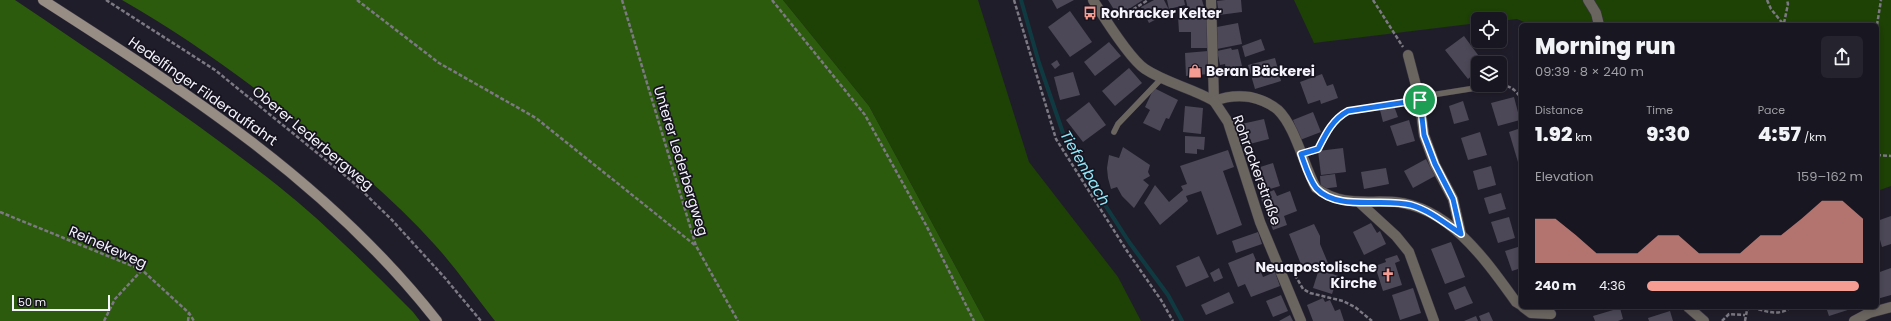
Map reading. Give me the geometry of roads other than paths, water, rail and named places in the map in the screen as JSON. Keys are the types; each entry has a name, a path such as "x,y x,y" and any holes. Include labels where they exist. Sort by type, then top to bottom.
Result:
{"main road":[{"name":"Hedelfinger Filderauffahrt","path":"43,0 179,88 280,162 359,233 420,299 437,321"}],"street":[{"path":"1093,0 1109,24 1143,68 1162,78 1197,91 1214,101"},
{"path":"1211,0 1214,101"},
{"path":"1588,0 1596,13 1598,23"},
{"path":"1408,55 1419,99 1424,135 1435,164 1453,199 1461,234"},
{"path":"1214,101 1228,96 1242,96 1258,99 1278,110 1287,122 1316,188 1338,200 1360,203 1395,202 1410,205 1427,212 1461,234 1491,267 1516,302 1519,304"},
{"name":"Rohrackerstraße","path":"1214,101 1228,122 1260,222 1301,321"},
{"path":"1360,203 1396,236 1409,252 1434,321"},
{"path":"1854,321 1869,313 1891,307"},
{"path":"1527,309 1532,313 1552,314"},
{"path":"1690,309 1704,321"}],"lane":[{"path":"1114,132 1118,124 1162,78"},
{"path":"1419,99 1471,89"}],"waterway":[{"name":"Tiefenbach","path":"1021,0 1039,63 1064,136 1096,191 1129,242 1168,295 1182,321"}],"place":[{"name":"Rohracker Kelter","path":"1090,13"},
{"name":"Beran Bäckerei","path":"1195,71"},
{"name":"Neuapostolische Kirche","path":"1388,275"}]}
